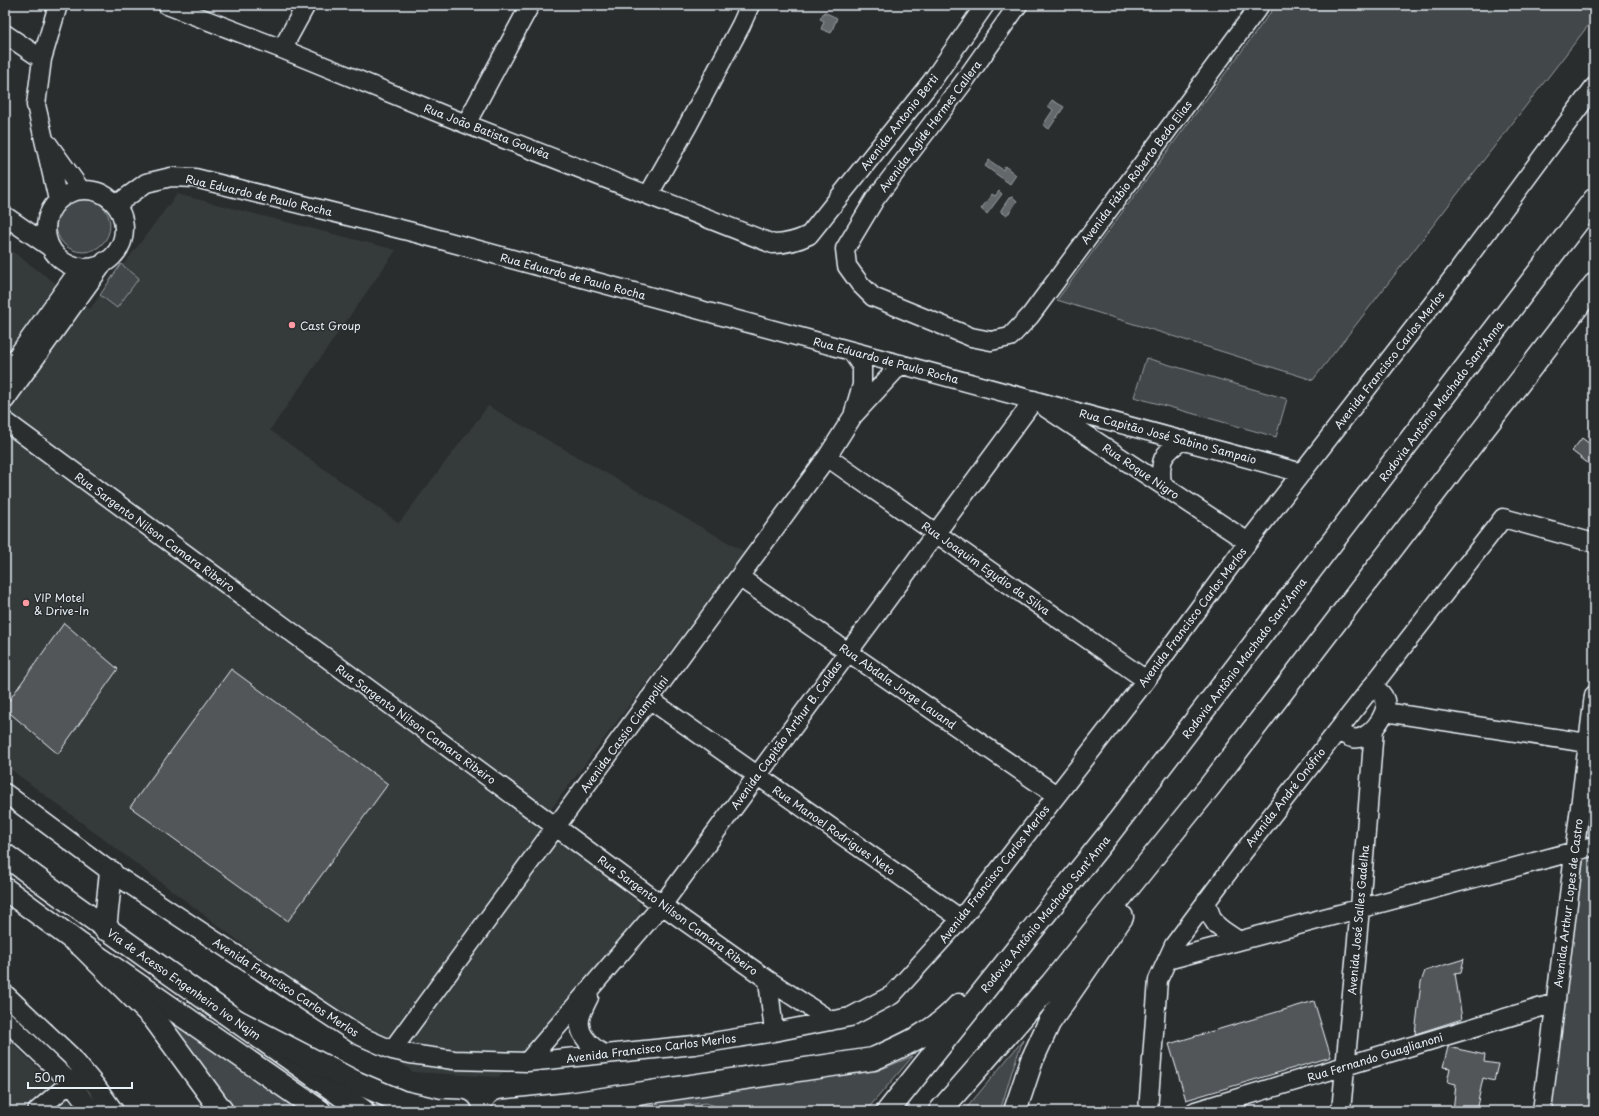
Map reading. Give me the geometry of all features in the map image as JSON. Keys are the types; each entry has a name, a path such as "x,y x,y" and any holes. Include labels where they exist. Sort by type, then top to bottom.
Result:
{"main road":[{"name":"Rodovia Antônio Machado Sant'Anna","path":"888,1111 1108,835 1594,200"},
{"path":"940,1111 1052,983 1210,786 1594,285"},
{"path":"1015,1111 1032,1060 1049,1023 1210,786"},
{"name":"Via de Acesso Engenheiro Ivo Najm","path":"5,855 105,929 239,1022 363,1111"},
{"path":"105,929 112,872"},
{"path":"5,889 82,946 320,1111"},
{"path":"502,1111 570,1104 873,1059 914,1041 950,1015 1051,905"},
{"path":"82,946 154,1018 222,1111"},
{"path":"239,1022 355,1082 396,1099 437,1110 461,1111"}],"street":[{"path":"58,5 42,59 36,105 58,200"},
{"name":"Rua João Batista Gouvêa","path":"167,5 282,49 466,124 649,194 773,244 793,242 809,235"},
{"path":"282,49 306,5"},
{"path":"466,124 530,5"},
{"path":"649,194 742,25 750,5"},
{"name":"Avenida Antonio Berti","path":"809,235 932,81 985,5"},
{"name":"Avenida Agide Hermes Callera","path":"1010,337 991,341 971,337 873,297 860,284 847,266 845,249 875,199 963,83 1018,5"},
{"name":"Avenida Fábio Roberto Bedo Elias","path":"1010,337 1030,316 1260,5"},
{"path":"5,34 42,59"},
{"name":"Avenida Francisco Carlos Merlos","path":"5,793 112,872 358,1035 392,1050 454,1060 527,1062 694,1045 774,1032 850,1017 892,995 961,919 1146,680 1248,542 1456,275 1594,87"},
{"path":"43,137 81,190"},
{"name":"Rua Eduardo de Paulo Rocha","path":"116,205 146,183 171,177 196,178 412,232 1034,400"},
{"path":"5,400 105,262 115,253 121,242 124,229 122,216 116,205 106,196 94,191 81,190 69,193 58,200 50,210 46,223 46,235 50,248"},
{"path":"11,220 46,223"},
{"path":"11,220 50,248 58,258 69,264 81,267 94,266 105,262"},
{"path":"5,373 81,267"},
{"path":"852,352 862,367 862,385 853,416"},
{"path":"853,416 900,364"},
{"name":"Rua Capitão José Sabino Sampaio","path":"1034,400 1302,473"},
{"name":"Rua Roque Nigro","path":"1034,400 1248,542"},
{"name":"Avenida Capitão Arthur B. Caldas","path":"527,1062 594,986 662,904 1034,400"},
{"name":"Avenida Cassio Ciampolini","path":"392,1050 827,457 853,416"},
{"name":"Rua Sargento Nilson Camara Ribeiro","path":"5,421 662,904 768,980 832,1020"},
{"path":"1162,485 1160,473 1162,459 1170,448 1183,440"},
{"name":"Rua Joaquim Egydio da Silva","path":"827,457 1146,680"},
{"name":"Avenida André Onófrio","path":"1148,1111 1158,980 1174,944 1503,518 1594,543"},
{"name":"Rua Abdala Jorge Lauand","path":"739,577 1056,795"},
{"path":"1338,730 1351,738 1370,736 1385,712 1385,700 1380,692 1372,686"},
{"name":"Avenida Arthur Lopes de Castro","path":"1542,1111 1574,851 1591,743 1594,694"},
{"name":"Rua Manoel Rodrigues Neto","path":"649,699 961,919"},
{"path":"1385,712 1591,743"},
{"name":"Avenida José Salles Gadelha","path":"1343,1111 1345,1065 1360,908 1370,736"},
{"path":"1167,960 1594,846"},
{"path":"1206,901 1211,918 1221,929 1238,940"},
{"path":"768,980 774,1032"},
{"path":"594,986 580,1016 580,1025 587,1041 594,1049 604,1054"},
{"path":"5,994 71,1056 77,1077 92,1111"},
{"name":"Rua Fernando Guaglianoni","path":"1195,1111 1555,1003"},
{"path":"5,1020 77,1077 96,1086 114,1111"},
{"path":"37,1111 77,1077"},
{"path":"294,1093 312,1111"}],"shaded area":[{"path":"1276,5 1594,5 1594,18 1313,380 1057,300"},
{"path":"824,12 837,18 831,33 821,29 824,21 820,19"},
{"path":"1052,100 1064,107 1049,129 1043,125 1053,110 1048,106"},
{"path":"989,160 1003,170 1005,166 1016,175 1010,184 985,166"},
{"path":"999,191 1002,194 987,214 981,209 992,194 995,196"},
{"path":"177,194 396,250 270,430 399,523 488,406 745,552 539,825 639,902 640,916 536,1045 498,1077 413,1072 5,765 5,246 90,309"},
{"path":"1013,197 1017,201 1010,212 1006,215 1001,212 1001,210 1009,198"},
{"path":"83,198 93,200 102,206 108,215 110,225 108,235 102,244 93,250 83,252 73,250 64,244 58,235 56,225 58,215 64,206 73,200"},
{"path":"121,264 139,278 117,308 100,295"},
{"path":"1146,358 1287,399 1276,437 1134,397"},
{"path":"1594,781 1594,1111 1550,1111 1551,1103"},
{"path":"134,977 306,1111 234,1111"},
{"path":"5,1036 76,1105 79,1111 5,1111"},
{"path":"1023,1040 1000,1111 964,1111"},
{"path":"913,1056 866,1111 730,1111 706,1103 646,1109 640,1111 580,1111 877,1071"}],"building":[{"path":"1582,438 1594,447 1594,468 1572,451"},
{"path":"64,623 118,669 58,754 5,709 5,706"},
{"path":"231,669 388,784 288,921 130,807"},
{"path":"1464,959 1461,972 1455,973 1462,1019 1415,1034 1421,982 1425,971"},
{"path":"1314,1001 1331,1057 1186,1100 1169,1044"},
{"path":"1448,1047 1485,1055 1484,1062 1498,1064 1494,1081 1483,1078 1476,1111 1453,1111 1456,1084 1447,1082 1450,1068 1443,1067"}],"place":[{"name":"Cast Group","path":"292,325"},
{"name":"VIP Motel & Drive-In","path":"26,603"}]}
